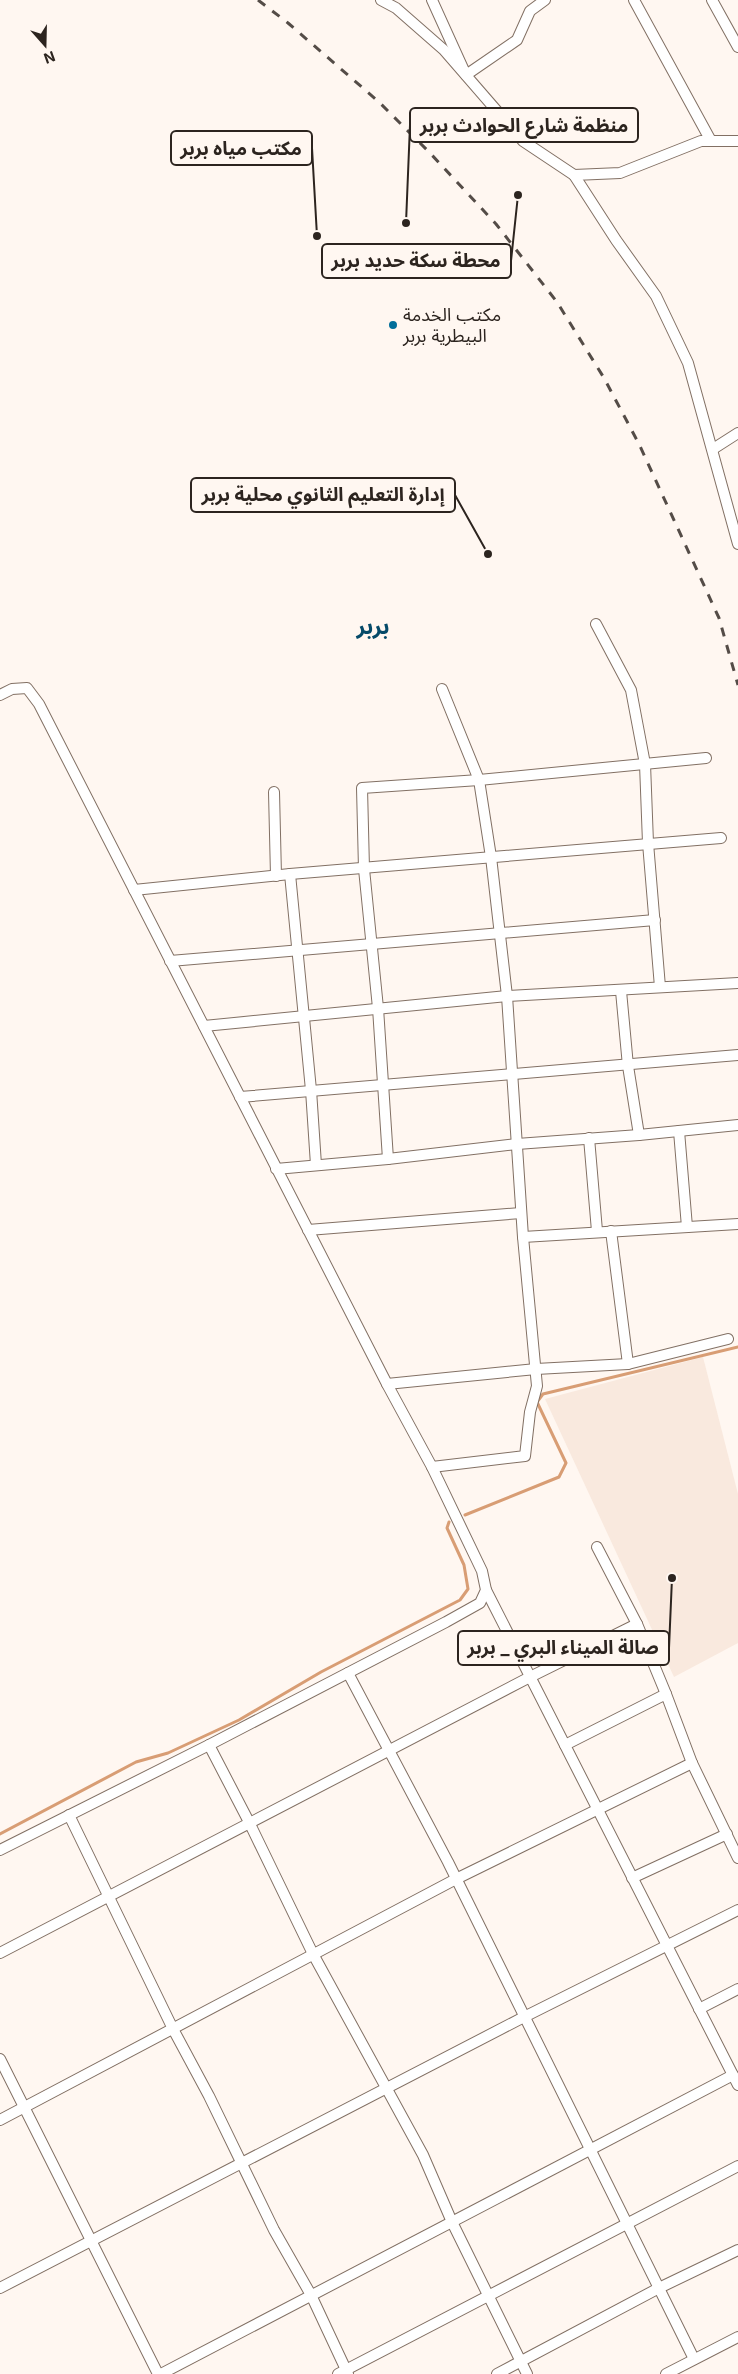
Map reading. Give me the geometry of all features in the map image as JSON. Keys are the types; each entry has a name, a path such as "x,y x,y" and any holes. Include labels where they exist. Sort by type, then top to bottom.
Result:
{"street":[{"path":"381,0 396,8 444,50 524,141 574,175 616,240 656,296 688,363 735,517 738,544"},
{"path":"432,0 466,75"},
{"path":"466,75 517,40 530,11 545,0"},
{"path":"634,0 711,141"},
{"path":"712,0 738,47"},
{"path":"574,175 620,173 700,141 738,141"},
{"path":"713,449 738,433"},
{"path":"596,624 631,690 645,764 648,843 660,987"},
{"path":"0,695 12,689 27,688 39,704 386,1384 432,1466 482,1571 486,1590 738,2085"},
{"path":"432,1466 525,1456 530,1412 537,1386 523,1237 507,996 491,858 479,780 442,689"},
{"path":"388,1159 378,1008 364,869 362,788 479,780 706,758"},
{"path":"274,792 276,876"},
{"path":"134,890 290,874 721,838"},
{"path":"290,874 302,1016 311,1090 316,1165"},
{"path":"170,961 297,952 654,920"},
{"path":"204,1026 507,996 738,983"},
{"path":"621,990 628,1066 639,1135"},
{"path":"240,1097 738,1056"},
{"path":"276,1168 388,1159 517,1144 738,1125"},
{"path":"679,1131 687,1227"},
{"path":"589,1138 597,1231"},
{"path":"308,1230 522,1213"},
{"path":"523,1237 597,1231 738,1224"},
{"path":"611,1231 628,1364"},
{"path":"386,1384 536,1369 628,1364 728,1339"},
{"path":"597,1547 637,1624 692,1763 738,1858"},
{"path":"0,1850 209,1745 480,1603 486,1590"},
{"path":"0,1953 530,1676 637,1624"},
{"path":"348,1673 456,1879 694,2359"},
{"path":"565,1746 666,1694"},
{"path":"209,1745 250,1822 314,1954 423,2155 452,2222 527,2374"},
{"path":"0,2120 456,1879 692,1763"},
{"path":"69,1815 173,2029 209,2096 240,2163 274,2230 311,2295 344,2373 626,2222 738,2166"},
{"path":"632,1878 726,1834"},
{"path":"0,2288 666,1944 738,1910"},
{"path":"699,2009 738,1990"},
{"path":"0,2059 160,2374 733,2075"},
{"path":"497,2374 659,2288 738,2250"},
{"path":"666,2374 738,2337"}],"shaded area":[{"path":"703,1357 738,1494 738,1643 674,1677 545,1399"}],"waterway":[{"path":"465,1515 559,1477 566,1463 537,1402 543,1394 738,1347"},
{"path":"0,1834 136,1762 168,1753 239,1720 321,1672 460,1600 468,1589 464,1565 447,1528 449,1522"}],"railway":[{"path":"258,0 288,23 379,102 430,153 496,224 557,302 604,378 639,444 719,618 738,685"}],"place":[{"name":"محطة سكة حديد بربر","path":"518,195"},
{"name":"منظمة شارع الحوادث بربر","path":"406,223"},
{"name":"مكتب مياه بربر","path":"317,236"},
{"name":"مكتب الخدمة البيطرية بربر","path":"393,325"},
{"name":"إدارة التعليم الثانوي محلية بربر","path":"488,554"},
{"name":"صالة الميناء البري _ بربر","path":"672,1578"}],"district":[{"name":"بربر","path":"373,626"}]}
